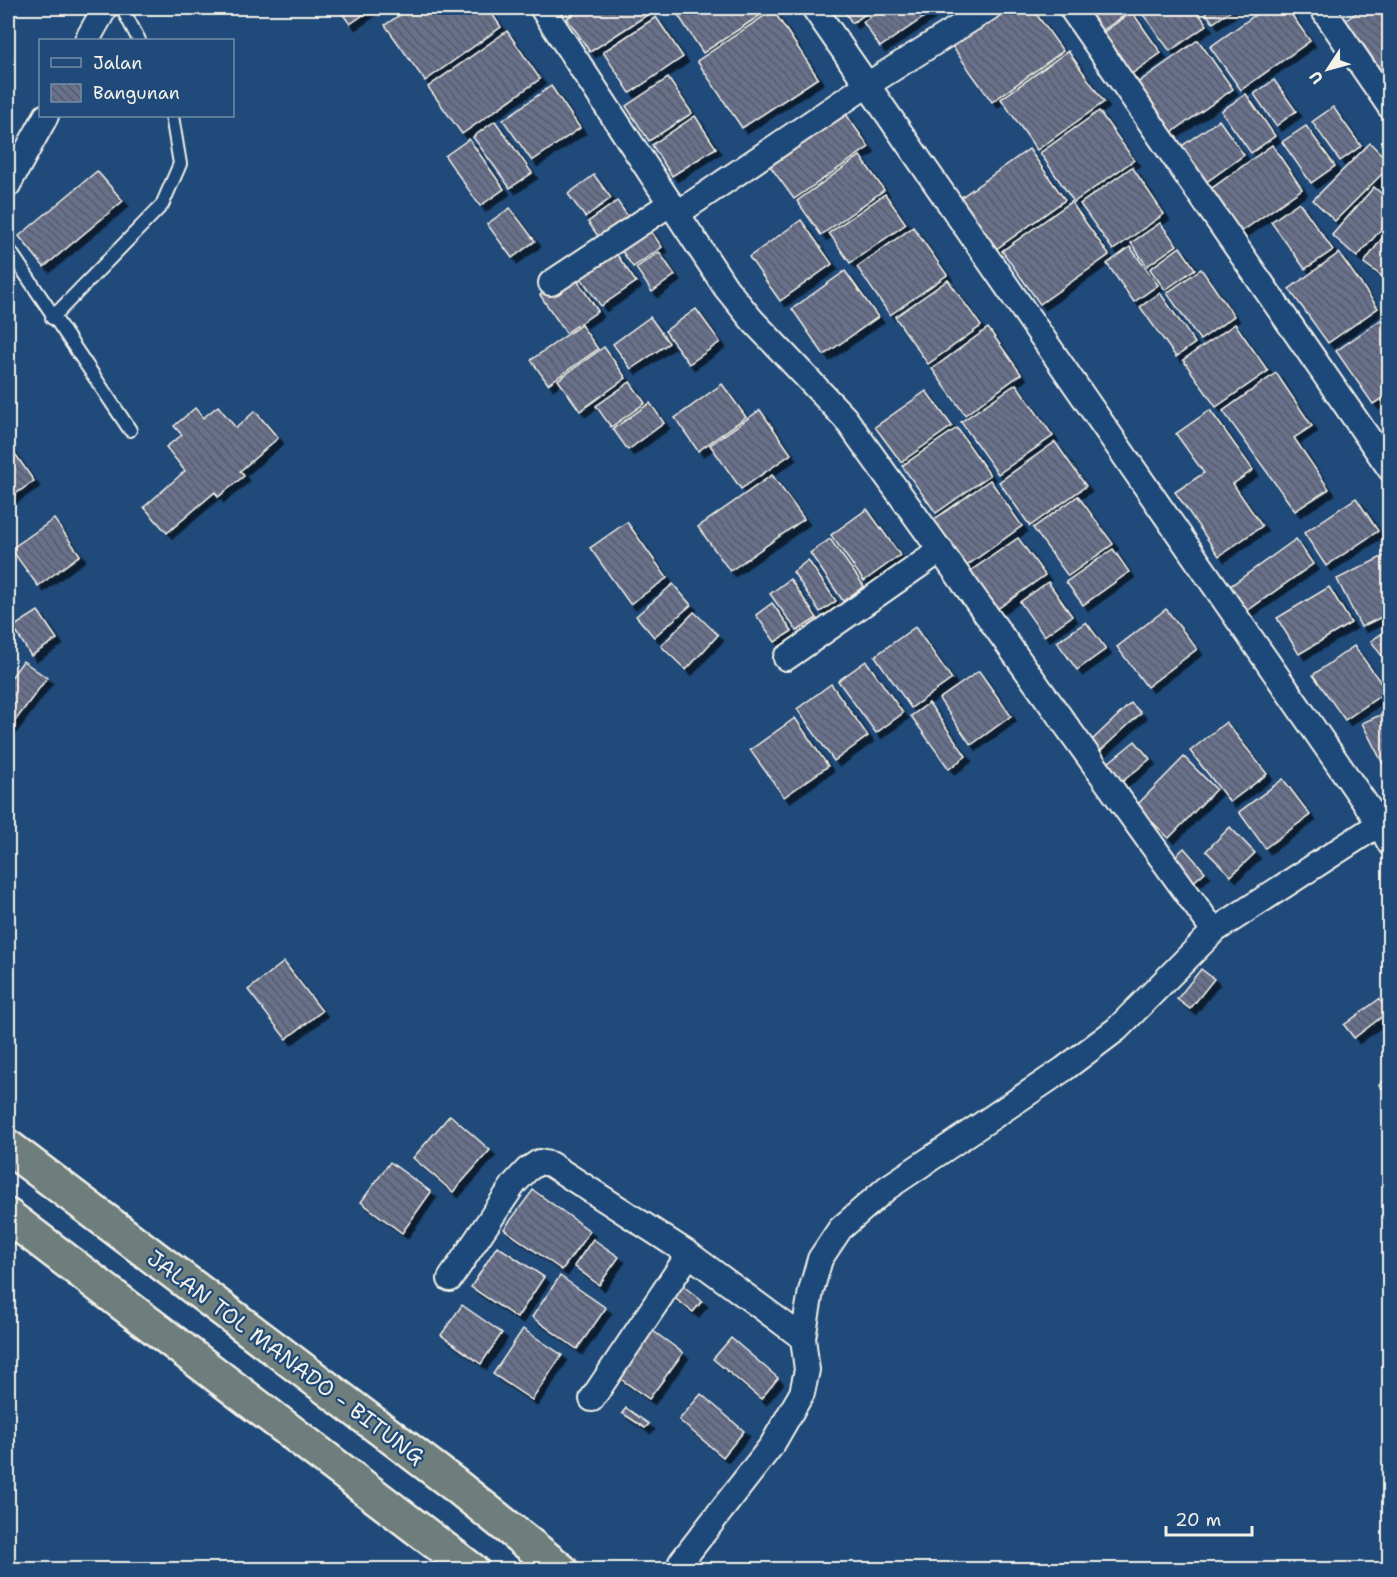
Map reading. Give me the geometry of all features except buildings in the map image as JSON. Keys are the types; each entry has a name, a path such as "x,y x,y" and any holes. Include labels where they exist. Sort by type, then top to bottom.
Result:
{"highway":[{"name":"JALAN TOL MANADO - BITUNG","path":"8,1147 455,1485 561,1569"},
{"path":"8,1216 472,1569"}],"street":[{"path":"88,39 105,8"},
{"path":"542,8 726,288 752,320 845,418 1214,931"},
{"path":"681,1562 772,1445 802,1393 807,1370 803,1338 811,1291 820,1259 840,1229 887,1188 1064,1069 1117,1029 1214,931 1386,828 814,8"},
{"path":"551,283 675,208 989,8"},
{"path":"1071,8 1389,469"},
{"path":"1322,8 1389,107"},
{"path":"8,185 45,117"},
{"path":"786,658 940,550"},
{"path":"450,1279 514,1184 527,1170 539,1162 550,1164 689,1254 803,1338"},
{"path":"592,1399 689,1254"}],"lane":[{"path":"122,8 138,39"},
{"path":"52,318 162,205 180,164 172,117"},
{"path":"8,248 52,318 130,430"}]}
